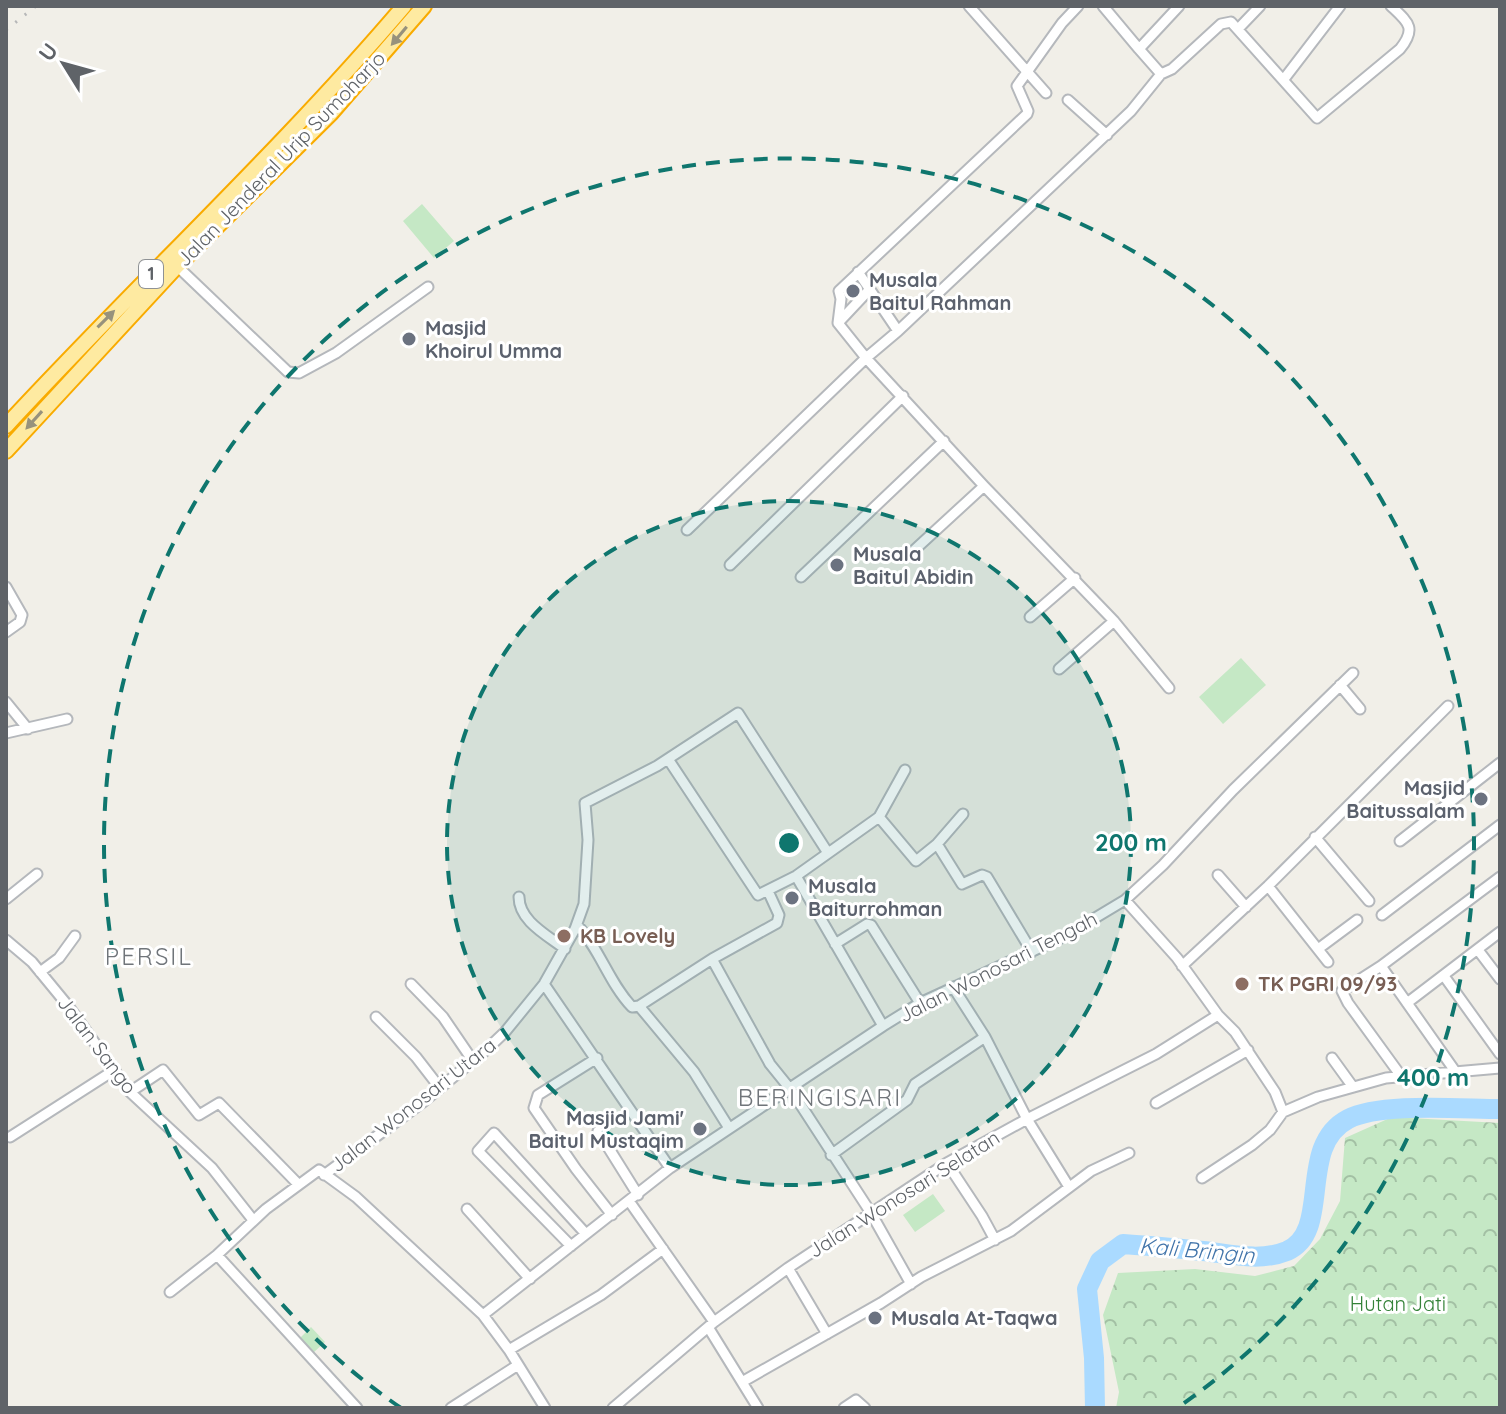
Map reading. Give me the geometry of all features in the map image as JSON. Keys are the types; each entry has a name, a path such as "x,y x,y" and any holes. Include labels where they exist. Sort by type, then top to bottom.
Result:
{"highway":[{"name":"Jalan Jenderal Urip Sumoharjo","path":"6,426 81,344 294,129 404,6"},
{"name":"Jalan Jenderal Urip Sumoharjo","path":"6,451 177,266 331,113 424,6"}],"street":[{"path":"969,6 1046,93"},
{"path":"1078,6 1017,88 1027,114 838,291 841,301 838,323 866,358 984,486 1114,621 1169,688"},
{"path":"1103,6 1161,74"},
{"path":"1139,49 1179,6"},
{"path":"1238,29 1260,6"},
{"path":"1284,79 1340,6"},
{"path":"687,530 866,358 1107,135 1161,74 1172,69 1221,24 1231,22 1317,118 1407,40 1410,33 1408,22 1391,6"},
{"path":"1068,100 1107,135"},
{"path":"177,266 288,372 299,373 336,353 428,287"},
{"path":"858,272 898,331"},
{"path":"838,323 869,290"},
{"path":"730,565 903,396"},
{"path":"801,577 944,441"},
{"path":"910,554 984,486"},
{"path":"1030,617 1075,578"},
{"path":"6,587 22,619 6,632"},
{"path":"1059,669 1114,621"},
{"name":"Jalan Wonosari Tengah","path":"483,1315 670,1168 883,1026 920,1003 1065,936 1125,900 1353,673"},
{"path":"1340,685 1360,709"},
{"path":"6,702 28,729"},
{"path":"1182,966 1268,886 1448,706"},
{"name":"Jalan Wonosari Utara","path":"170,1292 298,1184 344,1163 440,1088 505,1032 544,984 577,925 586,891 588,840 585,803 668,759 734,713 742,717 828,853"},
{"path":"6,733 67,719"},
{"path":"668,759 758,895 796,876 879,817 905,770"},
{"path":"1400,841 1500,763"},
{"path":"879,817 916,861 937,844 963,814"},
{"path":"1382,915 1499,827"},
{"path":"1315,837 1369,901"},
{"path":"937,844 962,884 982,875 987,877 1032,952"},
{"path":"6,899 37,874"},
{"path":"1218,875 1246,907"},
{"path":"796,876 883,1026"},
{"path":"1401,1076 1342,991 1381,966 1500,877"},
{"path":"1268,886 1328,962"},
{"path":"577,925 592,943 629,1005 639,1006 712,959 777,923 779,915 768,891"},
{"path":"519,897 519,906 528,920 565,949"},
{"path":"1125,900 1235,1032 1275,1092 1283,1112"},
{"path":"1318,949 1357,920"},
{"path":"835,944 867,924 871,925 920,1003"},
{"path":"1407,1003 1500,932"},
{"path":"40,972 59,958 75,936"},
{"name":"Jalan Sango","path":"6,940 40,972 69,1007 130,1092 212,1168 253,1220"},
{"path":"1478,950 1500,979"},
{"path":"712,959 770,1064 791,1090 871,1213 911,1284"},
{"path":"1381,966 1455,1071"},
{"path":"1444,976 1500,1054"},
{"path":"411,984 443,1017 473,1061"},
{"path":"544,984 670,1168"},
{"path":"953,987 985,1037 1027,1119 1069,1187"},
{"path":"639,1006 694,1072 729,1128"},
{"name":"Jalan Wonosari Selatan","path":"613,1408 711,1324 788,1268 947,1163 1156,1054 1218,1015"},
{"path":"376,1017 416,1057 440,1088"},
{"path":"831,1155 907,1100 915,1084 985,1037"},
{"path":"1156,1103 1248,1050"},
{"path":"597,1058 538,1095 534,1108 612,1215"},
{"path":"1332,1058 1353,1087"},
{"path":"1202,1178 1252,1145 1270,1130 1283,1112 1318,1097 1401,1076 1500,1068"},
{"path":"130,1092 163,1070 199,1115 219,1103 298,1184"},
{"path":"10,1137 113,1071"},
{"path":"598,1131 663,1249 711,1324 758,1408"},
{"path":"571,1246 478,1151 492,1134 496,1134 586,1234"},
{"path":"742,1382 911,1284 995,1240 1091,1171 1129,1153"},
{"path":"947,1163 995,1240"},
{"path":"322,1172 356,1197 483,1315 545,1408"},
{"path":"467,1209 530,1279"},
{"path":"509,1350 601,1295 663,1249"},
{"path":"217,1255 357,1408"},
{"path":"788,1268 827,1334"},
{"path":"451,1408 518,1365"},
{"path":"844,1408 856,1400 865,1408"}],"green space":[{"path":"422,204 454,241 434,258 403,221"},
{"path":"1241,658 1266,685 1223,724 1199,697"},
{"name":"Hutan Jati","path":"1392,1117 1500,1123 1500,1408 1116,1408 1119,1392 1103,1315 1118,1273 1195,1269 1255,1276 1294,1266 1320,1239 1340,1201 1345,1138"},
{"path":"933,1194 945,1211 915,1232 903,1215"},
{"path":"311,1327 325,1342 313,1353 299,1339"}],"waterway":[{"name":"Kali Bringin","path":"1095,1408 1087,1289 1100,1261 1123,1244 1245,1256 1266,1256 1287,1251 1301,1241 1309,1226 1323,1148 1332,1132 1348,1119 1400,1108 1500,1109"}],"railway":[{"path":"6,30 36,6"}],"place":[{"name":"Musala Baitul Rahman","path":"853,291"},
{"name":"Masjid Khoirul Umma","path":"409,339"},
{"name":"Musala Baitul Abidin","path":"837,565"},
{"name":"Masjid Baitussalam","path":"1481,799"},
{"name":"Musala Baiturrohman","path":"792,898"},
{"name":"KB Lovely","path":"564,936"},
{"name":"TK PGRI 09/93","path":"1242,984"},
{"name":"Masjid Jami' Baitul Mustaqim","path":"700,1129"},
{"name":"Musala At-Taqwa","path":"875,1318"}],"district":[{"name":"PERSIL","path":"149,957"},
{"name":"BERINGISARI","path":"820,1098"}]}
